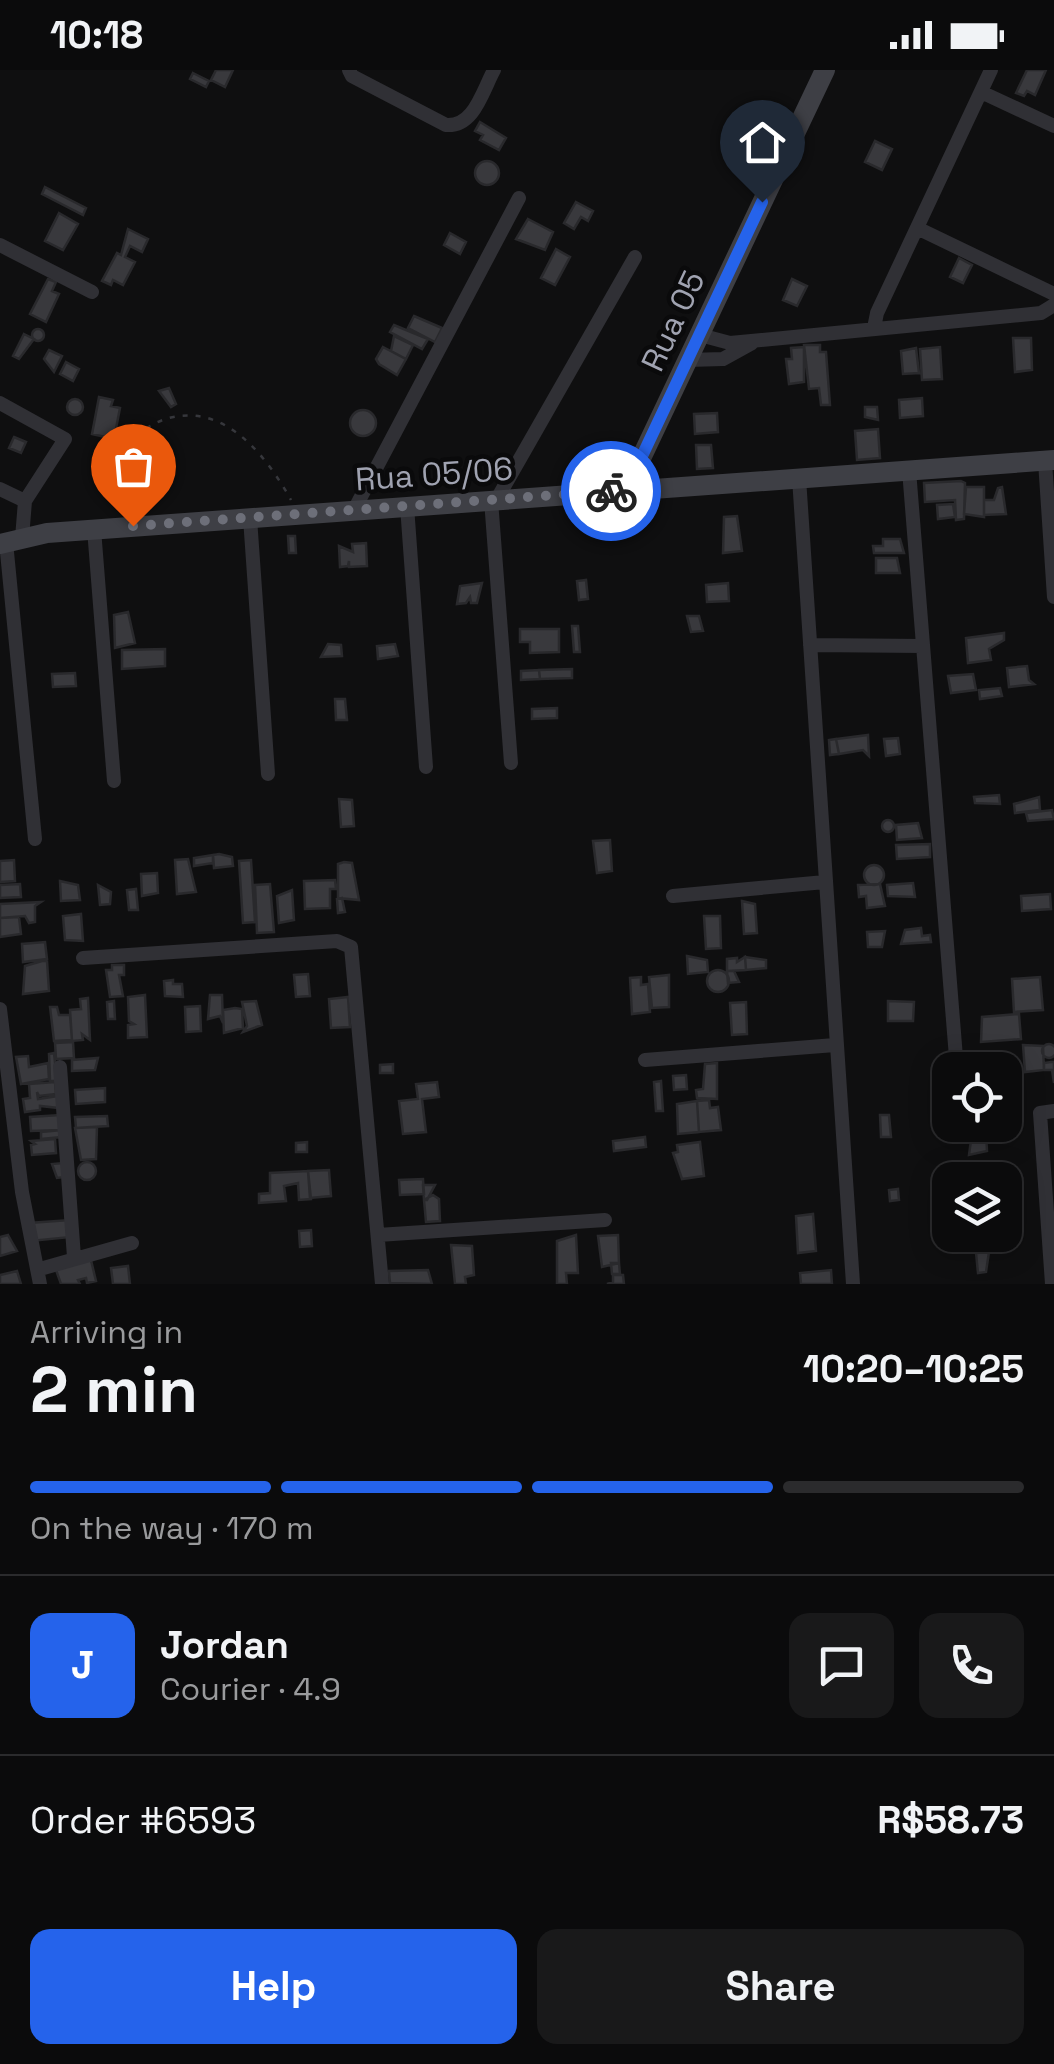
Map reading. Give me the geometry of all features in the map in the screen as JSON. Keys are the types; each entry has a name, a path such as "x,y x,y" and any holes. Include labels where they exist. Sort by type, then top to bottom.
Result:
{"street":[{"path":"349,70 352,76 430,117 458,126 468,120 494,70"},
{"name":"Rua 05","path":"626,490 825,70"},
{"path":"874,328 916,228 991,70"},
{"path":"981,92 1054,126"},
{"path":"354,510 520,198"},
{"path":"916,228 1054,294"},
{"path":"0,245 92,292"},
{"path":"510,763 494,500 635,257"},
{"path":"700,335 730,343 1040,314 1054,305"},
{"path":"688,360 723,360 757,340"},
{"path":"0,403 65,439 24,501 9,541 35,839"},
{"path":"1050,460 1054,597"},
{"name":"Rua 05/06","path":"9,541 94,529 1050,460"},
{"path":"909,470 956,1052"},
{"path":"800,478 852,1284"},
{"path":"0,489 24,501"},
{"path":"407,506 426,767"},
{"path":"250,518 268,774"},
{"path":"94,529 114,781"},
{"path":"810,645 923,646"},
{"path":"674,896 825,882"},
{"path":"82,958 336,941 351,947 382,1284"},
{"path":"0,1009 22,1192 40,1277 74,1257 132,1244"},
{"path":"645,1060 835,1045"},
{"path":"60,1067 74,1257"},
{"path":"1052,1284 1040,1113 1054,1111"},
{"path":"378,1235 605,1220"}],"path":[{"path":"113,449 169,418 216,420 266,456 299,514"}],"building":[{"path":"216,70 233,70 225,87 211,80"},
{"path":"1027,70 1046,70 1035,95 1027,91 1024,96 1016,93"},
{"path":"193,73 209,81 206,87 190,79"},
{"path":"480,122 506,138 499,150 480,140 483,135 475,131"},
{"path":"875,141 892,149 882,170 865,162"},
{"path":"487,161 496,164 496,182 487,185 478,182 475,173 478,164"},
{"path":"45,187 86,208 83,215 42,194"},
{"path":"576,202 593,211 588,221 581,217 574,229 564,223"},
{"path":"59,213 78,224 63,250 45,241"},
{"path":"528,219 553,232 545,250 516,239"},
{"path":"128,229 148,239 142,252 130,246 125,257 135,262 123,285 113,280 111,285 102,281 117,253 121,255"},
{"path":"450,233 466,242 460,254 444,245"},
{"path":"556,249 570,257 555,285 541,278"},
{"path":"959,258 972,265 963,283 950,277"},
{"path":"48,279 56,282 52,291 59,294 46,322 30,314"},
{"path":"792,279 807,286 797,306 783,300"},
{"path":"414,316 442,328 435,342 408,328"},
{"path":"394,325 428,339 422,349 390,332"},
{"path":"33,330 43,330 43,340 33,340"},
{"path":"24,334 34,339 19,359 13,356"},
{"path":"394,336 413,345 406,359 391,351"},
{"path":"1013,338 1031,338 1032,370 1015,372"},
{"path":"804,345 820,345 820,352 826,352 830,405 821,405 819,388 809,389"},
{"path":"383,347 406,359 397,375 376,359"},
{"path":"804,347 804,382 789,384 786,359 792,359 791,348"},
{"path":"940,347 942,379 922,380 920,349"},
{"path":"916,348 919,373 903,374 901,351"},
{"path":"49,350 62,356 54,372 44,359"},
{"path":"66,362 79,369 73,381 60,374"},
{"path":"169,388 176,404 171,407 159,391"},
{"path":"99,397 113,400 111,406 120,408 114,439 92,434"},
{"path":"922,398 923,416 900,418 899,400"},
{"path":"75,399 83,407 75,415 67,407"},
{"path":"865,407 877,407 878,420 865,417"},
{"path":"363,410 372,414 376,423 372,432 363,436 354,432 350,423 354,414"},
{"path":"717,413 718,432 695,434 694,414"},
{"path":"878,429 880,458 857,460 855,431"},
{"path":"14,437 26,442 21,453 9,448"},
{"path":"696,445 711,445 713,468 697,469"},
{"path":"924,483 965,483 964,519 956,520 955,500 925,502"},
{"path":"966,487 984,487 984,517 964,514"},
{"path":"1002,487 1006,514 984,515 984,500 994,500"},
{"path":"953,504 955,517 938,519 937,505"},
{"path":"737,516 742,551 723,553 724,517"},
{"path":"288,536 295,536 296,553 289,553"},
{"path":"883,539 900,539 904,553 874,553 873,546 883,546"},
{"path":"366,543 367,566 349,567 349,561 348,566 340,567 339,546 353,552 352,544"},
{"path":"876,558 897,558 900,573 876,573"},
{"path":"586,580 588,599 579,600 577,581"},
{"path":"482,583 477,603 471,603 470,597 466,603 457,604 460,586"},
{"path":"728,583 729,601 707,602 706,585"},
{"path":"128,612 135,643 115,648 114,615"},
{"path":"687,616 699,616 703,631 691,632"},
{"path":"572,626 578,626 580,652 574,652"},
{"path":"520,629 559,629 559,652 530,653 530,642 520,642"},
{"path":"1004,633 1004,640 989,649 991,660 968,663 966,638"},
{"path":"328,644 341,645 342,656 321,657"},
{"path":"395,644 398,656 378,659 377,646"},
{"path":"165,649 165,666 122,669 122,650"},
{"path":"1027,666 1029,680 1034,684 1009,687 1007,668"},
{"path":"572,669 572,678 540,679 539,670"},
{"path":"539,670 540,679 521,680 521,671"},
{"path":"75,673 76,686 53,687 52,674"},
{"path":"973,674 976,690 951,693 948,676"},
{"path":"1000,688 1002,696 980,699 979,690"},
{"path":"335,699 345,699 347,720 336,720"},
{"path":"557,708 557,718 532,719 532,709"},
{"path":"868,735 869,756 863,750 839,754 836,739"},
{"path":"898,738 900,754 886,756 884,739"},
{"path":"836,739 839,754 830,755 829,740"},
{"path":"999,795 1000,804 975,803 974,797"},
{"path":"1039,797 1040,810 1015,813 1014,804"},
{"path":"339,799 352,800 354,826 341,827"},
{"path":"1052,810 1054,819 1028,821 1026,813"},
{"path":"888,820 894,826 888,832 882,826"},
{"path":"918,823 922,838 897,840 896,825"},
{"path":"610,840 612,871 597,873 593,841"},
{"path":"930,844 930,857 897,859 896,845"},
{"path":"213,855 232,857 233,866 214,868"},
{"path":"213,855 213,863 194,866 194,858"},
{"path":"188,859 196,892 177,894 175,860"},
{"path":"14,860 15,881 0,882 0,861"},
{"path":"251,860 255,922 243,923 239,861"},
{"path":"352,863 359,900 338,898 338,864"},
{"path":"874,865 884,875 874,885 864,875"},
{"path":"157,873 158,893 142,896 141,874"},
{"path":"335,880 336,889 330,889 330,908 305,909 304,881"},
{"path":"60,881 78,885 80,900 61,901"},
{"path":"913,883 915,897 888,896 887,885"},
{"path":"20,884 21,897 0,898 0,885"},
{"path":"270,884 274,932 257,933 255,885"},
{"path":"880,884 885,906 867,908 866,896 859,897 858,885"},
{"path":"98,885 111,892 110,904 100,905"},
{"path":"136,889 138,910 129,910 127,890"},
{"path":"292,890 294,920 279,923 277,896"},
{"path":"1050,894 1051,909 1022,911 1021,896"},
{"path":"342,898 345,912 338,913 337,899"},
{"path":"742,901 755,904 757,933 744,934"},
{"path":"41,902 35,906 35,922 29,923 25,916 0,918 0,904"},
{"path":"81,914 83,941 65,940 63,916"},
{"path":"704,916 720,916 721,948 706,949"},
{"path":"19,917 21,934 0,937 0,918"},
{"path":"921,928 922,936 930,935 931,942 901,944 905,930"},
{"path":"885,931 882,947 868,947 867,932"},
{"path":"45,942 47,959 23,962 22,944"},
{"path":"687,956 707,960 708,972 688,974"},
{"path":"745,957 766,960 766,968 746,970"},
{"path":"745,957 746,970 727,971 727,959 737,958 737,962"},
{"path":"47,961 49,991 23,994 25,966"},
{"path":"112,965 124,965 124,975 119,975 123,996 110,997 106,970 112,970"},
{"path":"718,970 726,973 726,989 718,992 710,989 707,981 710,973"},
{"path":"727,971 734,971 739,982 728,983"},
{"path":"308,974 310,996 296,997 294,975"},
{"path":"669,975 669,1007 652,1008 649,977"},
{"path":"641,977 641,985 648,984 650,1012 632,1014 630,978"},
{"path":"1040,977 1043,1010 1014,1012 1012,979"},
{"path":"173,980 173,984 182,984 183,997 165,996 164,981"},
{"path":"145,995 147,1037 128,1038 128,1025 134,1024 129,1021 128,997"},
{"path":"210,995 222,995 223,1023 220,1016 208,1019"},
{"path":"348,997 350,1027 331,1028 329,999"},
{"path":"88,998 90,1040 82,1034 83,1040 72,1041 70,1010 81,1009 80,999"},
{"path":"114,1001 115,1019 108,1019 107,1002"},
{"path":"256,1001 262,1025 243,1032 247,1026 242,1002"},
{"path":"888,1001 914,1002 913,1021 888,1021"},
{"path":"746,1002 747,1034 732,1035 730,1003"},
{"path":"200,1006 201,1031 186,1032 185,1007"},
{"path":"50,1007 57,1007 59,1015 70,1015 72,1040 54,1041"},
{"path":"242,1009 243,1028 224,1033 223,1010"},
{"path":"1019,1014 1021,1039 981,1042 982,1017"},
{"path":"73,1042 74,1058 56,1059 55,1043"},
{"path":"1023,1045 1043,1046 1044,1070 1025,1072"},
{"path":"1044,1046 1054,1046 1054,1056 1044,1056"},
{"path":"54,1053 57,1081 50,1081 49,1054"},
{"path":"28,1056 29,1067 48,1063 49,1079 21,1084 16,1057"},
{"path":"98,1058 95,1070 72,1071 72,1060"},
{"path":"1054,1062 1054,1083 1052,1070 1044,1070 1044,1063"},
{"path":"717,1063 717,1099 697,1098 696,1090 703,1089 705,1064"},
{"path":"393,1064 393,1073 380,1073 380,1065"},
{"path":"686,1075 687,1089 674,1090 673,1076"},
{"path":"661,1081 663,1111 656,1111 654,1082"},
{"path":"55,1082 56,1094 39,1096 37,1092 38,1099 58,1096 59,1108 40,1106 40,1110 25,1112 23,1099 30,1098 29,1084"},
{"path":"437,1082 439,1097 422,1099 426,1132 403,1134 399,1101 418,1099 416,1084"},
{"path":"105,1088 105,1102 76,1104 75,1090"},
{"path":"709,1100 710,1108 718,1107 721,1130 699,1132 697,1101"},
{"path":"697,1101 699,1132 678,1134 677,1104"},
{"path":"60,1115 61,1130 31,1131 30,1117"},
{"path":"880,1115 889,1115 891,1137 881,1137"},
{"path":"107,1116 108,1126 76,1128 75,1117"},
{"path":"97,1127 96,1159 81,1160 75,1128"},
{"path":"62,1130 62,1137 41,1139 41,1132"},
{"path":"645,1137 646,1147 614,1151 613,1141"},
{"path":"55,1139 56,1153 32,1155 31,1145 35,1144 31,1141"},
{"path":"307,1142 307,1152 296,1152 296,1143"},
{"path":"700,1142 704,1176 682,1179 673,1153 678,1152 677,1145"},
{"path":"971,1142 987,1142 987,1151 969,1155"},
{"path":"87,1162 96,1171 87,1180 78,1171"},
{"path":"63,1163 65,1177 57,1178 52,1164"},
{"path":"329,1170 331,1196 310,1198 308,1171"},
{"path":"308,1171 311,1199 299,1200 298,1183 284,1186 286,1201 259,1203 259,1194 270,1193 270,1173"},
{"path":"423,1179 424,1194 400,1195 399,1180"},
{"path":"423,1185 435,1185 427,1200 424,1200"},
{"path":"898,1189 899,1200 890,1201 889,1190"},
{"path":"433,1195 439,1199 440,1221 426,1222 424,1200"},
{"path":"813,1214 816,1251 798,1253 796,1216"},
{"path":"70,1220 71,1237 31,1241 29,1223"},
{"path":"311,1230 312,1246 300,1247 299,1231"},
{"path":"8,1235 17,1251 0,1256 0,1237"},
{"path":"576,1235 578,1273 566,1273 567,1284 557,1284 557,1241"},
{"path":"618,1235 619,1263 602,1267 598,1236"},
{"path":"451,1245 472,1246 474,1275 465,1277 466,1284 455,1284"},
{"path":"989,1252 986,1272 978,1273 976,1253"},
{"path":"90,1256 96,1281 87,1283 86,1278 78,1280 80,1284 61,1284 56,1270"},
{"path":"611,1263 619,1263 620,1274 612,1274"},
{"path":"128,1266 130,1284 113,1284 111,1268"},
{"path":"428,1270 432,1284 390,1283 389,1271"},
{"path":"831,1270 832,1284 801,1284 800,1273"},
{"path":"17,1271 21,1284 0,1284 0,1275"},
{"path":"613,1275 623,1275 624,1284 607,1284 613,1282"}],"way so far":[{"path":"133,526 611,491"}],"route":[{"path":"611,491 626,490 762,202"}]}
